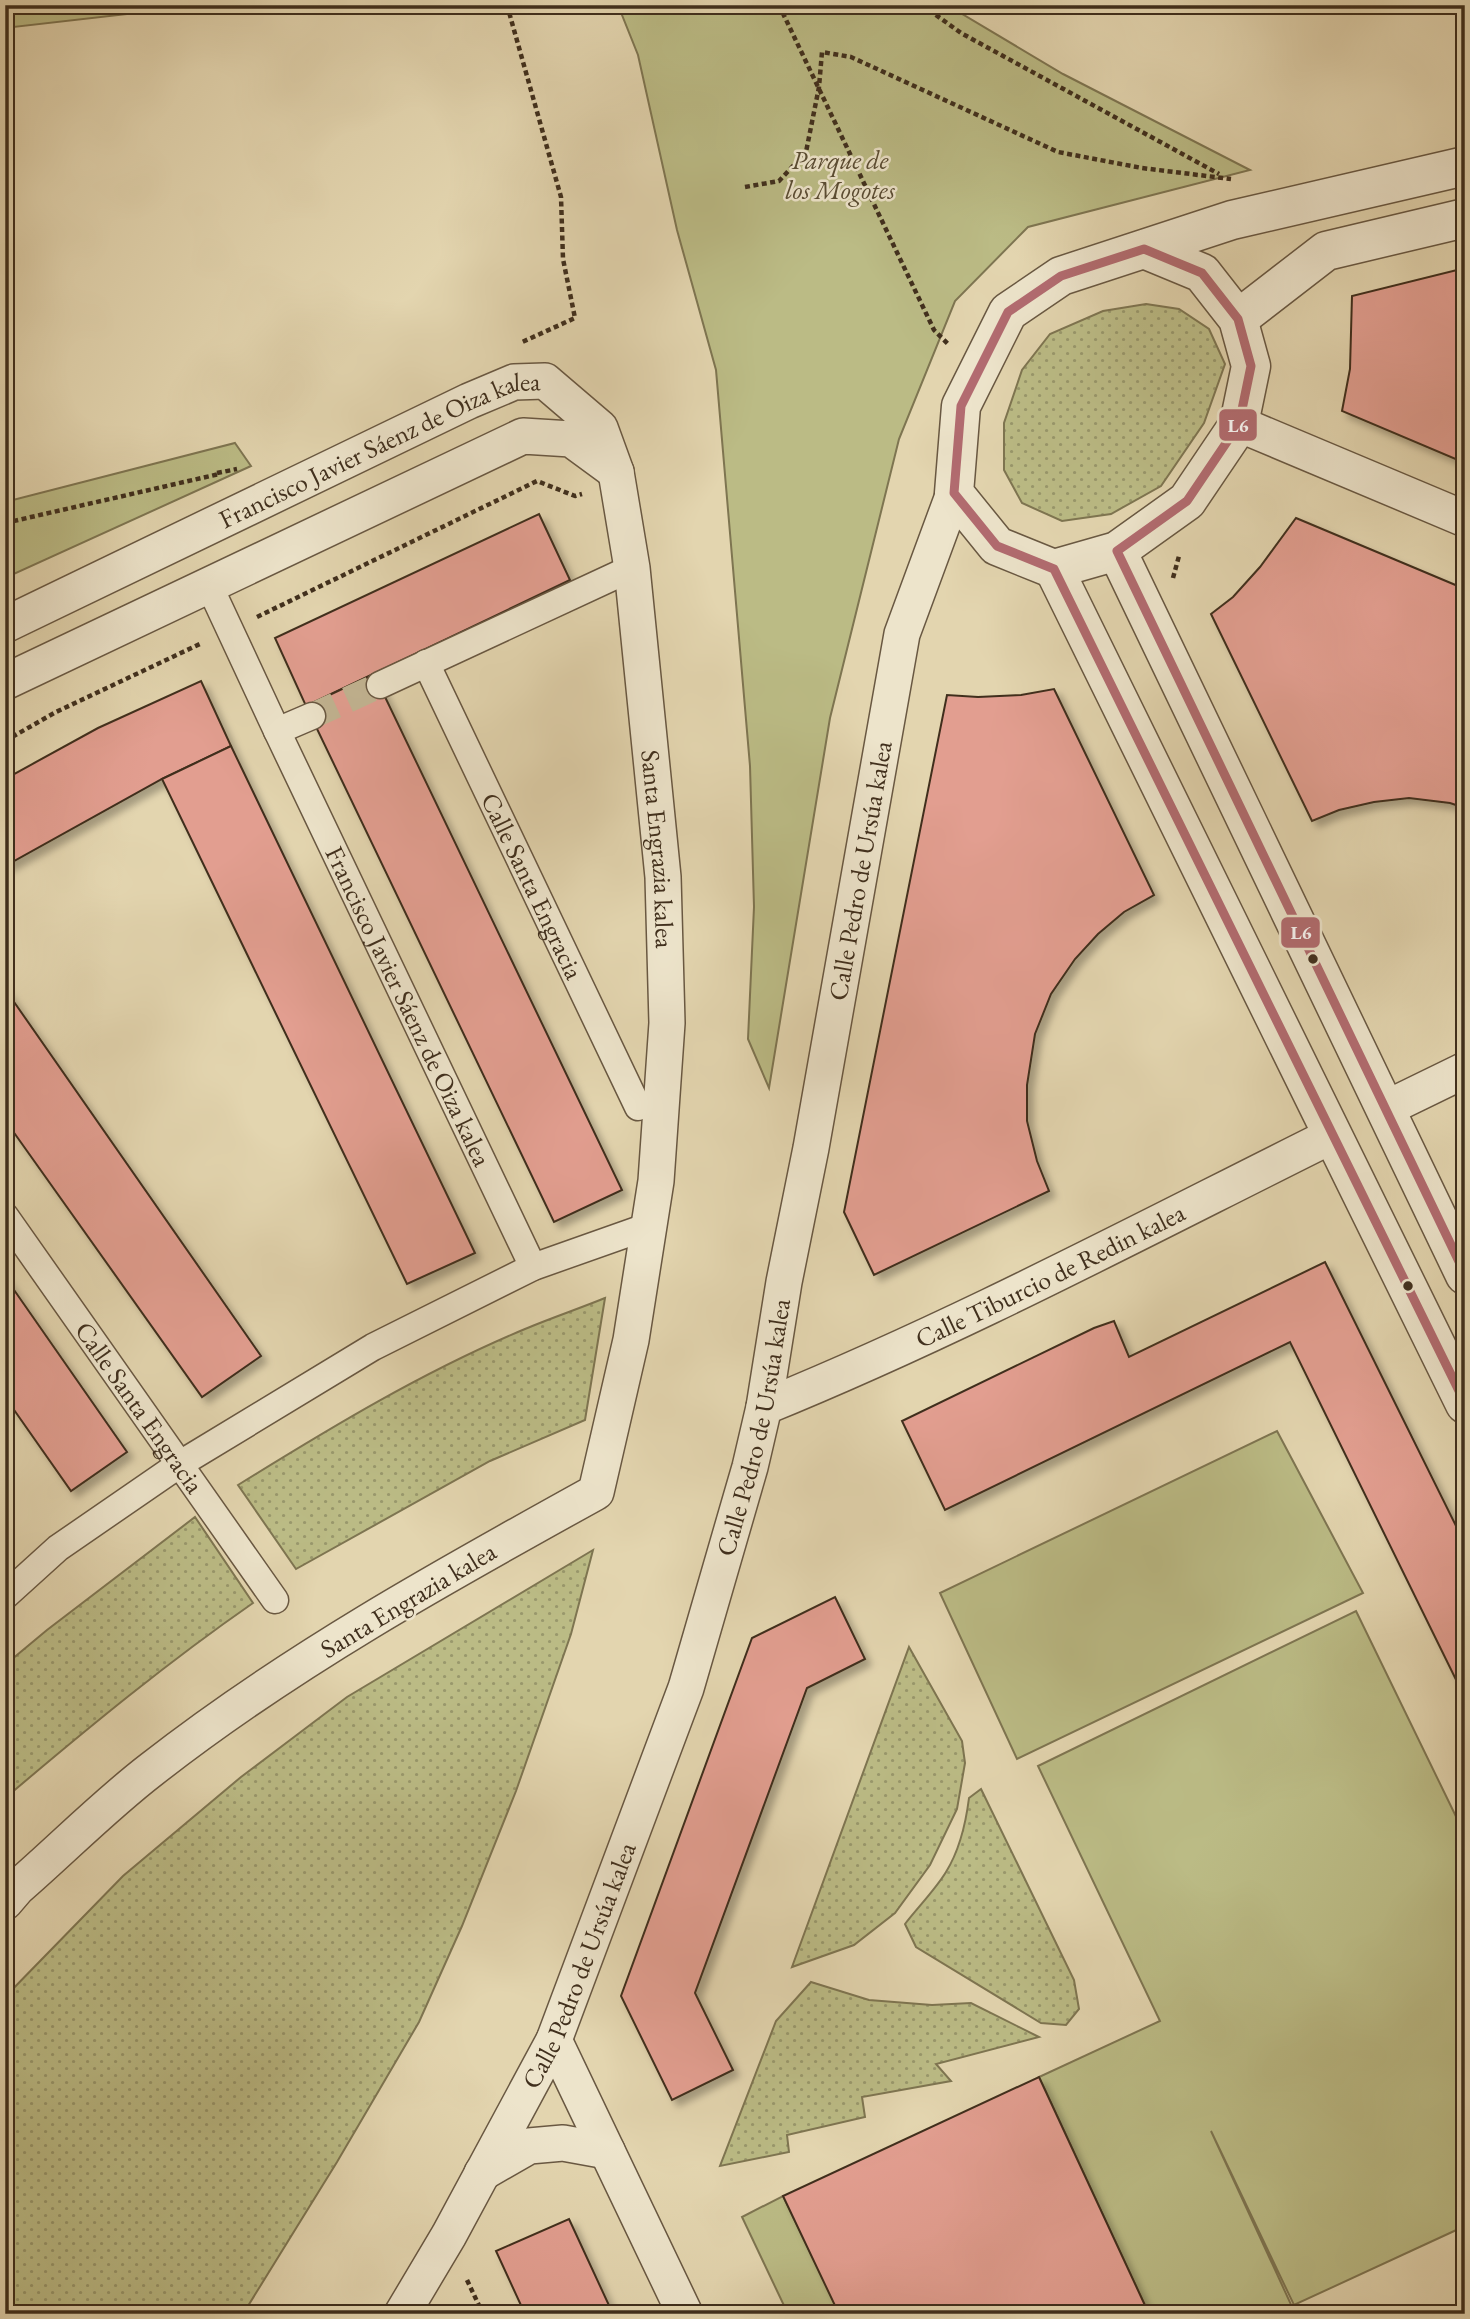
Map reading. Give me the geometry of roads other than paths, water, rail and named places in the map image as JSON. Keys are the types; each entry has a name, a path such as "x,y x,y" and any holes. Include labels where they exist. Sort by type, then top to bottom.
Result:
{"street":[{"path":"1144,249 1202,272 1238,319 1251,366 1239,424 1187,501 1117,551 1054,569 998,546 954,493 961,406 1008,312 1061,276 1232,220 1465,166"},
{"path":"1238,319 1326,251 1465,218"},
{"name":"Francisco Javier Sáenz de Oiza kalea","path":"5,625 469,401 514,382 545,381 600,428 617,477"},
{"path":"1239,424 1465,519"},
{"name":"Francisco Javier Sáenz de Oiza kalea","path":"5,682 523,436 571,439 617,477"},
{"name":"Santa Engrazia kalea","path":"9,1889 151,1769 276,1679 440,1578 596,1492 631,1340 656,1181 667,1023 663,877 632,568 617,477"},
{"name":"Calle Pedro de Ursúa kalea","path":"402,2314 554,2040 686,1688 750,1467 764,1407 784,1282 811,1148 902,634 954,493"},
{"path":"1117,551 1465,1275"},
{"path":"380,685 632,568"},
{"path":"1054,569 1465,1404"},
{"name":"Francisco Javier Sáenz de Oiza kalea","path":"209,585 276,732 533,1268"},
{"name":"Calle Santa Engracia","path":"426,663 638,1107"},
{"path":"276,732 312,716"},
{"path":"1385,1109 1465,1070"},
{"name":"Calle Tiburcio de Redin kalea","path":"764,1407 833,1379 1057,1273 1331,1136"},
{"name":"Calle Santa Engracia","path":"5,1216 275,1600"},
{"path":"5,1596 58,1548 180,1464 373,1347 533,1268 649,1226"},
{"path":"554,2040 685,2314"},
{"path":"482,2174 529,2146 563,2143 607,2151"}],"tunnel":[{"path":"312,716 380,685"}],"park label":[{"name":"Parque de los Mogotes","path":"840,175"}]}
